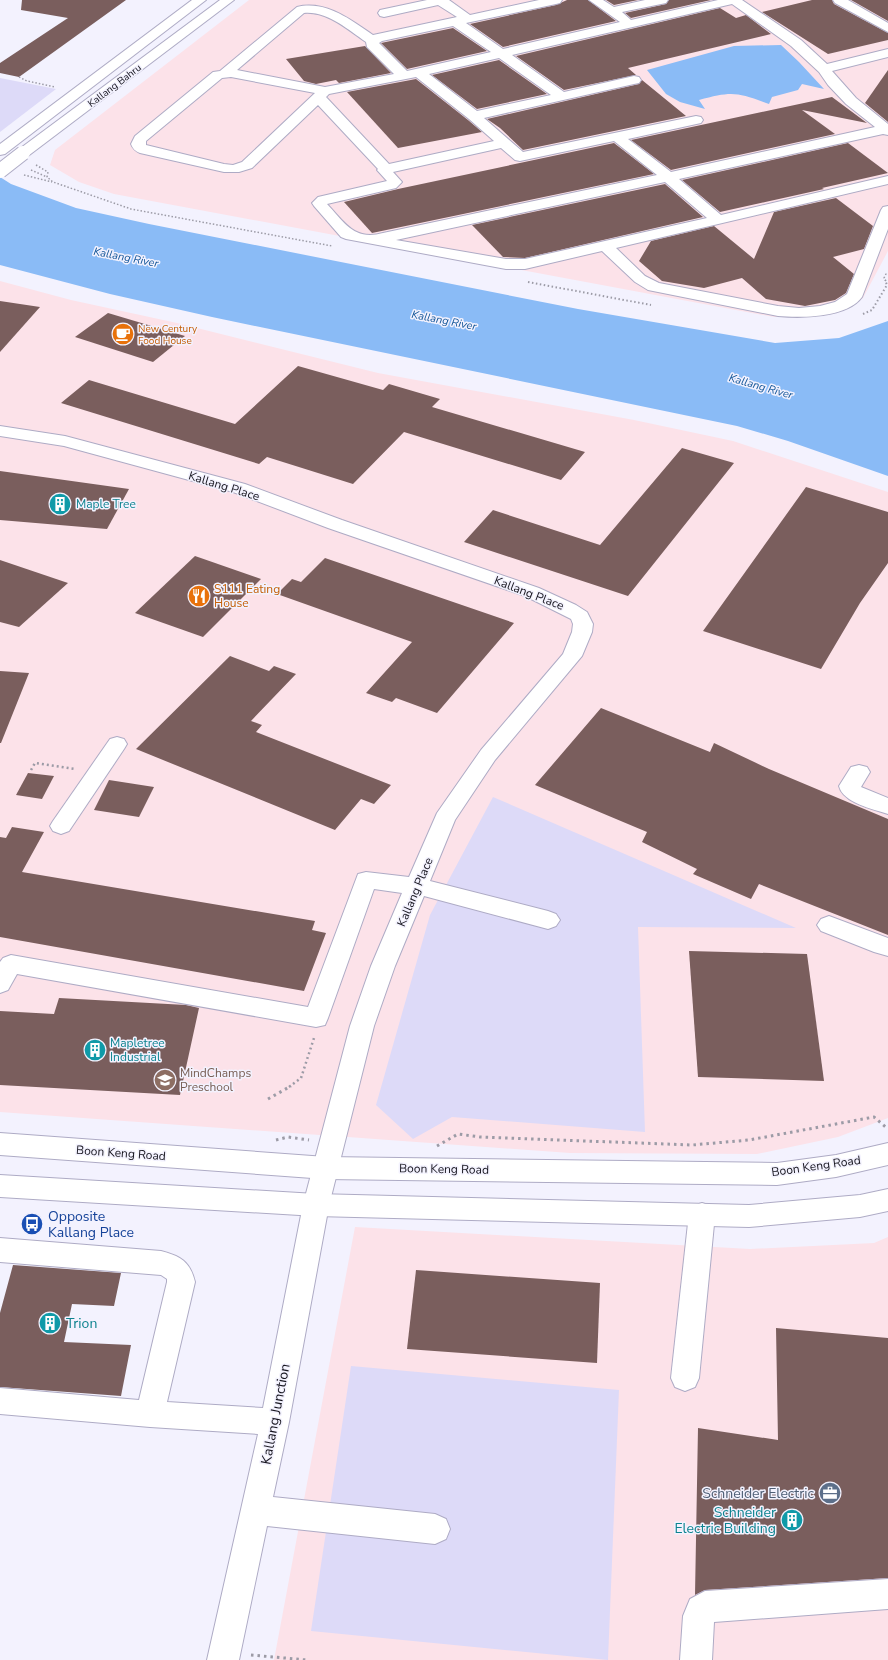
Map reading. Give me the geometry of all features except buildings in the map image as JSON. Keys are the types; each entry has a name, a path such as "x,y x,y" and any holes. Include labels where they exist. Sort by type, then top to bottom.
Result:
{"main road":[{"name":"Kallang Bahru","path":"3,148 200,0"},
{"name":"Kallang Bahru","path":"0,171 228,0"},
{"path":"384,13 439,0 445,3 462,21 500,54 563,97"},
{"path":"373,41 378,38 556,0"},
{"path":"595,0 631,24"},
{"path":"612,11 662,0"},
{"path":"322,94 247,165 241,167 224,168 145,150 140,148 138,144 140,139 218,75 225,73 240,74 322,94 734,0 796,43 824,69 833,82 851,101 887,130"},
{"path":"839,0 888,28"},
{"path":"225,73 301,10 309,8 325,10 373,41 372,44 404,76"},
{"path":"824,69 888,53"},
{"path":"419,73 474,116 522,157 696,120"},
{"path":"474,116 634,80"},
{"path":"322,94 386,169 384,170 395,184 323,200 319,203 346,234 372,241 515,265 605,246 888,180"},
{"path":"372,241 887,130"},
{"path":"617,137 668,177 718,220"},
{"path":"386,169 504,143"},
{"path":"605,246 640,279 654,287 778,311 799,313 821,311 840,305 854,297 888,210"},
{"name":"Kallang Place","path":"0,431 65,441 239,488 335,524 532,592 558,602 580,616 583,624 582,632 572,656 488,755 445,818 383,966 362,1026 326,1168"},
{"path":"62,826 117,744"},
{"path":"859,772 850,786 851,790 888,806"},
{"path":"0,984 11,964 316,1018 366,880 417,886 548,920"},
{"path":"829,925 888,947"},
{"name":"Boon Keng Road","path":"0,1144 326,1168 777,1174 836,1166 888,1154"},
{"name":"Kallang Junction","path":"224,1657 275,1422 316,1205 326,1168"},
{"path":"0,1186 316,1205 749,1216 860,1206 888,1200"},
{"path":"685,1378 702,1214"},
{"path":"0,1250 161,1263 176,1269 180,1274 181,1282 150,1414"},
{"path":"0,1401 150,1414 275,1422"},
{"path":"256,1510 435,1529"},
{"path":"696,1660 699,1616 701,1610 705,1607 888,1594"}],"path":[{"path":"19,77 27,81 59,88"},
{"path":"41,160 36,165 48,172 47,177"},
{"path":"27,168 47,177 53,182"},
{"path":"31,770 35,763 75,768 72,774"},
{"path":"268,1098 290,1088 301,1078 316,1034"},
{"path":"436,1147 458,1134 480,1137 692,1145 749,1140 874,1117 888,1129"},
{"path":"224,1657 307,1660"}],"shaded area":[{"path":"249,0 888,0 888,251 863,298 847,308 826,314 801,317 774,317 114,194 79,182 50,165 55,150"},
{"path":"0,78 56,89 0,132"},
{"path":"0,281 71,300 177,323 378,373 634,420 733,441 888,492 888,1118 838,1137 757,1154 570,1153 0,1112"},
{"path":"493,797 796,928 638,927 645,1132 452,1117 413,1139 376,1105 430,915"},
{"path":"355,1227 750,1249 874,1243 888,1237 888,1660 274,1660"},
{"path":"351,1366 619,1390 608,1660 311,1631"}],"water":[{"path":"781,45 824,89 802,84 798,90 772,97 769,104 741,95 719,95 699,100 705,109 680,102 666,94 647,70 734,46"},
{"name":"Kallang River","path":"0,177 11,184 76,208 149,224 578,309 775,343 839,338 888,321 888,476 788,441 737,426 212,317 110,294 0,265"}],"place":[{"name":"New Century Food House","path":"123,334"},
{"name":"Maple Tree","path":"60,504"},
{"name":"S111 Eating House","path":"199,596"},
{"name":"Mapletree Industrial","path":"95,1050"},
{"name":"MindChamps Preschool","path":"165,1080"},
{"name":"Opposite Kallang Place","path":"32,1224"},
{"name":"Trion","path":"50,1323"},
{"name":"Schneider Electric","path":"830,1493"},
{"name":"Schneider Electric Building","path":"792,1520"}]}
